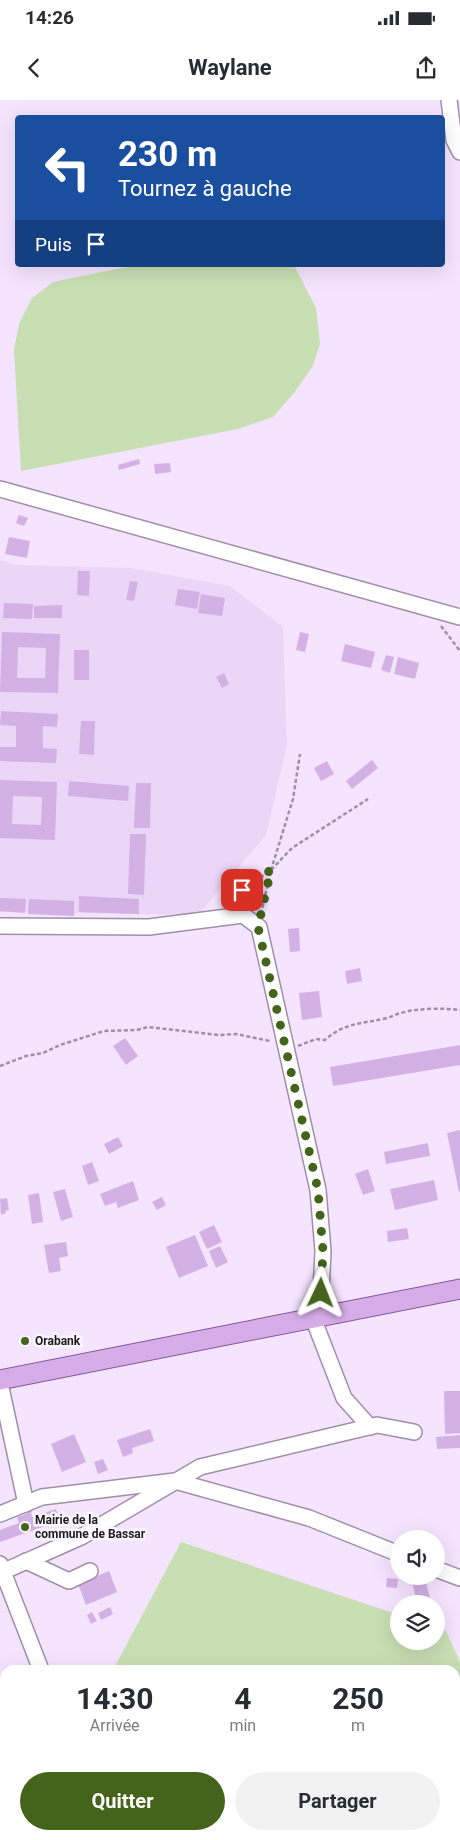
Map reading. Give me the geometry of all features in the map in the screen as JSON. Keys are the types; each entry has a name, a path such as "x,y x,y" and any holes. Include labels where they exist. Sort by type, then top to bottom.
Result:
{"main road":[{"path":"0,1382 460,1290"}],"street":[{"path":"449,100 454,140 460,152"},
{"path":"0,489 460,617"},
{"path":"0,926 149,927 243,915 258,927 318,1190 323,1251 321,1293 313,1318 344,1398 370,1426"},
{"path":"0,1382 26,1504"},
{"path":"39,1665 1,1569 26,1561 81,1537 200,1467 370,1426 377,1425 414,1432"},
{"path":"0,1514 42,1497 175,1482 309,1518 390,1550"},
{"path":"26,1561 69,1581 90,1571"},
{"path":"445,1572 460,1578"}],"path":[{"path":"426,608 460,651"},
{"path":"258,927 271,870 293,799 300,754"},
{"path":"223,904 271,870 292,848 368,800"},
{"path":"0,1066 104,1031 136,1030 148,1027 219,1035 236,1034 298,1046 316,1040 325,1040 334,1032 347,1026 365,1021 384,1019 402,1012 447,1008 460,1010"}],"shaded area":[{"path":"0,560 16,565 132,568 230,586 283,627 287,745 266,835 198,915 0,912"}],"green space":[{"path":"126,267 295,267 316,308 320,344 313,366 294,393 273,417 238,429 21,471 14,350 19,324 32,298 53,282"},
{"path":"181,1542 390,1612 390,1650 445,1650 446,1631 460,1665 116,1665"}],"building":[{"path":"139,459 140,464 119,470 118,465"},
{"path":"170,463 171,472 155,474 154,464"},
{"path":"19,515 28,518 24,526 16,523"},
{"path":"9,537 30,541 27,558 5,554"},
{"path":"78,571 90,571 89,596 77,595"},
{"path":"130,581 138,582 134,601 126,600"},
{"path":"178,589 200,592 197,609 175,605"},
{"path":"201,594 225,598 222,616 198,613"},
{"path":"4,603 33,604 32,619 3,618"},
{"path":"62,605 62,618 34,618 34,606"},
{"path":"2,632 60,634 58,693 0,692","holes":["18,647 46,648 45,678 17,678"]},
{"path":"300,632 309,634 305,652 296,650"},
{"path":"345,644 375,652 371,668 341,661"},
{"path":"74,650 89,650 89,680 74,680"},
{"path":"386,655 394,657 390,673 381,670"},
{"path":"398,657 419,663 415,679 394,674"},
{"path":"224,673 229,684 222,688 216,677"},
{"path":"1,711 58,714 57,727 43,726 43,748 57,749 56,763 0,761 0,747 16,747 16,726 0,725"},
{"path":"81,721 95,721 94,755 79,754"},
{"path":"372,760 378,768 352,789 346,781"},
{"path":"327,761 334,774 321,781 314,768"},
{"path":"0,780 57,782 55,840 0,838","holes":["13,796 42,797 41,825 12,824"]},
{"path":"69,781 129,786 128,801 68,796"},
{"path":"136,783 151,783 150,828 134,828"},
{"path":"130,834 146,834 144,895 128,894"},
{"path":"79,896 139,899 139,914 79,912"},
{"path":"0,898 26,899 25,913 0,911"},
{"path":"29,899 74,901 74,916 28,914"},
{"path":"299,928 300,951 290,952 288,929"},
{"path":"360,968 362,981 347,984 345,971"},
{"path":"319,991 322,1017 302,1020 299,993"},
{"path":"125,1038 138,1056 126,1065 113,1046"},
{"path":"460,1045 460,1065 333,1086 330,1067"},
{"path":"460,1130 460,1192 459,1192 447,1133"},
{"path":"118,1137 123,1146 109,1154 104,1144"},
{"path":"428,1143 430,1156 386,1164 384,1152"},
{"path":"92,1162 99,1181 88,1185 82,1166"},
{"path":"368,1169 375,1191 363,1195 355,1174"},
{"path":"434,1180 438,1200 395,1210 390,1189"},
{"path":"133,1181 139,1200 118,1208 116,1202 105,1206 100,1194"},
{"path":"65,1189 73,1217 61,1221 53,1192"},
{"path":"39,1193 43,1222 32,1224 28,1195"},
{"path":"162,1197 166,1205 157,1210 152,1202"},
{"path":"7,1198 9,1210 1,1215 0,1199"},
{"path":"214,1225 222,1242 207,1249 199,1232"},
{"path":"407,1228 409,1239 388,1242 387,1231"},
{"path":"195,1235 208,1266 179,1278 166,1247"},
{"path":"66,1242 68,1256 59,1258 61,1271 49,1273 44,1245"},
{"path":"220,1246 228,1262 216,1268 209,1251"},
{"path":"444,1391 460,1391 460,1433 445,1434"},
{"path":"150,1429 154,1441 132,1448 133,1453 123,1457 117,1440"},
{"path":"74,1434 86,1462 62,1472 51,1444"},
{"path":"460,1435 460,1448 437,1449 436,1437"},
{"path":"103,1459 108,1470 98,1474 94,1462"},
{"path":"56,1509 60,1521 0,1542 0,1530 19,1523 17,1517 31,1512 32,1517"},
{"path":"109,1571 117,1592 86,1605 78,1584"},
{"path":"387,1578 390,1578 390,1585 397,1585 397,1588 386,1587"},
{"path":"413,1585 427,1585 429,1595 415,1595"},
{"path":"110,1607 113,1614 101,1620 98,1613"},
{"path":"92,1612 97,1621 91,1624 87,1615"}],"place":[{"name":"Orabank","path":"25,1341"},
{"name":"Mairie de la commune de Bassar","path":"25,1527"}],"route":[{"path":"242,890 271,870 258,927 318,1190 323,1251 321,1293"}]}
